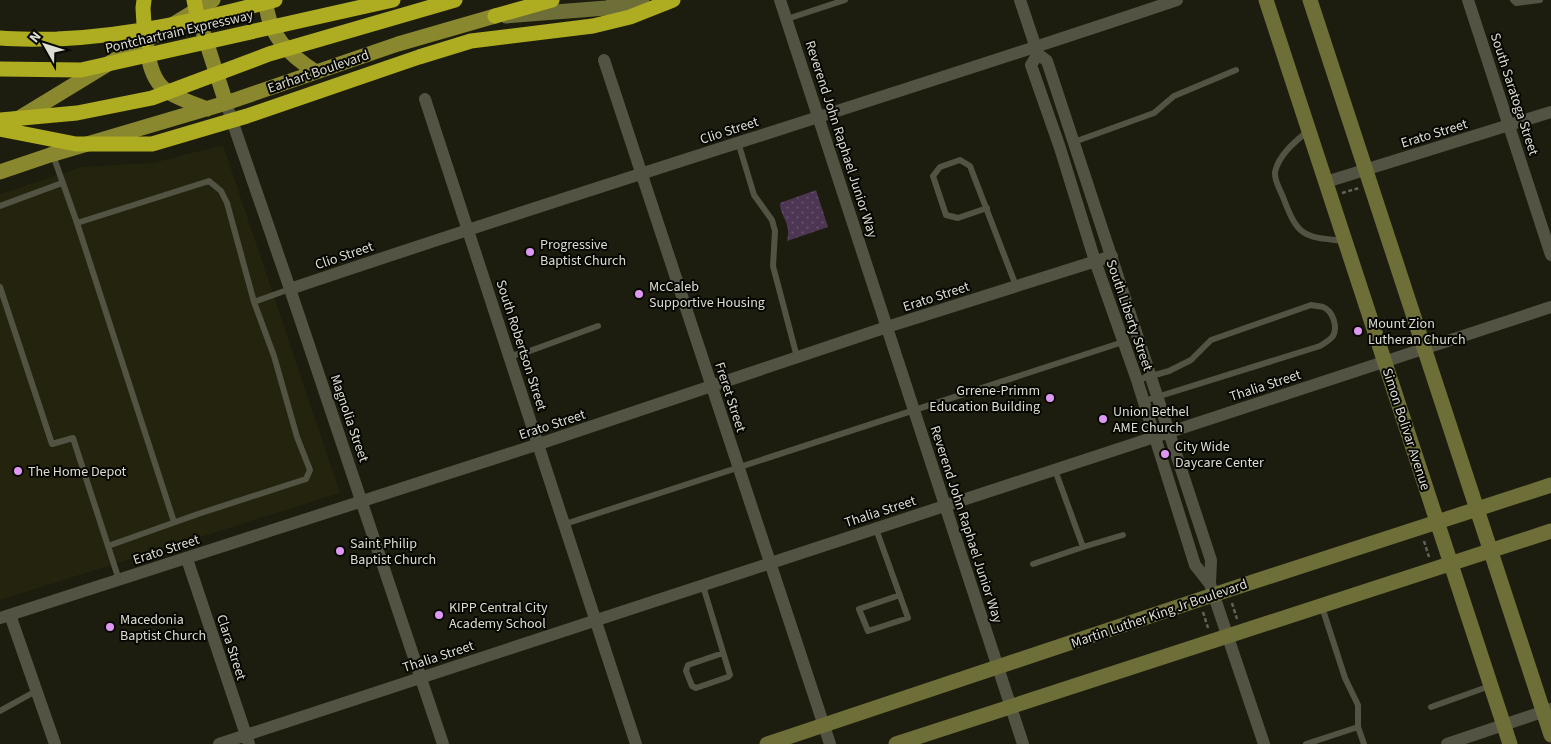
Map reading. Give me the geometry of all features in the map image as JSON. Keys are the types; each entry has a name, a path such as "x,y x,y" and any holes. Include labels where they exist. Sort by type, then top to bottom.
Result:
{"highway":[{"path":"144,0 145,41"},
{"name":"Pontchartrain Expressway","path":"0,38 17,40 94,38 207,18 275,0"},
{"name":"Pontchartrain Expressway","path":"0,69 82,70 393,0"},
{"path":"0,120 77,113 152,98 269,54 455,0"},
{"path":"495,16 552,0"},
{"path":"0,130 76,144 152,144 247,116 471,41 593,26 630,17 673,0"}],"main road":[{"path":"0,130 145,41 195,5 213,0"},
{"path":"266,0 266,11 278,40 289,52 316,72"},
{"path":"195,5 226,103"},
{"name":"Earhart Boulevard","path":"0,172 53,154 226,103 398,44 495,16"},
{"path":"145,41 148,64 154,79 162,88 177,97 207,109"}],"street":[{"name":"Earhart Boulevard","path":"495,16 536,15 606,8 642,0"},
{"name":"Reverend John Raphael Junior Way","path":"780,0 1023,744"},
{"name":"South Liberty Street","path":"1020,0 1037,51 1047,61 1158,396 1211,560 1211,590"},
{"name":"Clio Street","path":"290,289 468,229 819,116 1037,51 1177,0"},
{"name":"Simon Bolivar Avenue","path":"1266,0 1510,744"},
{"path":"1310,0 1490,552 1547,711 1551,735"},
{"name":"South Saratoga Street","path":"1468,0 1551,255"},
{"name":"South Liberty Street","path":"1037,51 1031,65 1060,148 1095,261 1144,401 1194,565 1234,630 1264,744"},
{"name":"Freret Street","path":"604,60 830,744"},
{"name":"South Robertson Street","path":"425,99 636,744"},
{"name":"Magnolia Street","path":"226,103 443,744"},
{"name":"Erato Street","path":"1326,182 1551,112"},
{"name":"Erato Street","path":"5,616 187,559 711,387 887,327 1112,256"},
{"name":"Thalia Street","path":"219,744 247,740 421,678 1551,307"},
{"name":"Martin Luther King Jr Boulevard","path":"767,744 998,668 1211,590 1551,485"},
{"path":"896,744 1234,630 1321,606 1551,532"},
{"name":"Clara Street","path":"187,559 247,740"},
{"path":"5,616 36,691 54,744"},
{"path":"1447,744 1547,711"}],"lane":[{"path":"787,19 845,0"},
{"path":"1513,0 1516,3 1540,0"},
{"path":"1074,142 1154,113 1174,96 1236,70"},
{"path":"1309,130 1290,147 1280,160 1276,171 1277,183 1296,227 1318,239 1346,242"},
{"path":"738,142 754,195 764,207 774,226 775,249 773,266 797,358"},
{"path":"53,154 174,522"},
{"path":"986,208 958,218 946,215 933,176 940,167 960,160 970,166 1016,286"},
{"path":"77,224 209,181 221,191 227,203 254,302 274,356 297,437 310,470 306,479 174,522 108,546"},
{"path":"0,206 62,183"},
{"path":"0,287 52,444 73,438 119,580"},
{"path":"254,302 290,289"},
{"path":"1137,380 1169,370 1190,360 1211,340 1311,305 1325,307 1331,313 1334,322 1334,332 1332,338 1320,346 1144,401"},
{"path":"510,356 527,352 598,326"},
{"path":"565,524 1123,342"},
{"path":"1055,470 1083,547"},
{"path":"876,529 900,595 908,618 868,631 859,609 900,595"},
{"path":"1033,564 1123,534"},
{"path":"703,586 724,653 730,675 696,688 692,686 686,671 688,665 724,653"},
{"path":"1321,606 1345,678 1358,705 1358,727 1364,744"},
{"path":"1431,707 1491,685"},
{"path":"0,711 36,691"},
{"path":"1306,744 1358,727"}],"path":[{"path":"1336,195 1361,188"},
{"path":"1386,346 1411,337"},
{"path":"1423,538 1430,561"},
{"path":"1231,601 1234,630"},
{"path":"1201,607 1210,634"}],"shaded area":[{"path":"223,145 340,493 0,600 0,194 82,167 152,163"},
{"path":"816,190 828,227 787,241 788,229 780,203"}],"place":[{"name":"Progressive Baptist Church","path":"530,252"},
{"name":"McCaleb Supportive Housing","path":"639,294"},
{"name":"Mount Zion Lutheran Church","path":"1358,331"},
{"name":"Grrene-Primm Education Building","path":"1050,398"},
{"name":"Union Bethel AME Church","path":"1103,419"},
{"name":"City Wide Daycare Center","path":"1165,454"},
{"name":"The Home Depot","path":"18,471"},
{"name":"Saint Philip Baptist Church","path":"340,551"},
{"name":"KIPP Central City Academy School","path":"439,615"},
{"name":"Macedonia Baptist Church","path":"110,627"}]}
